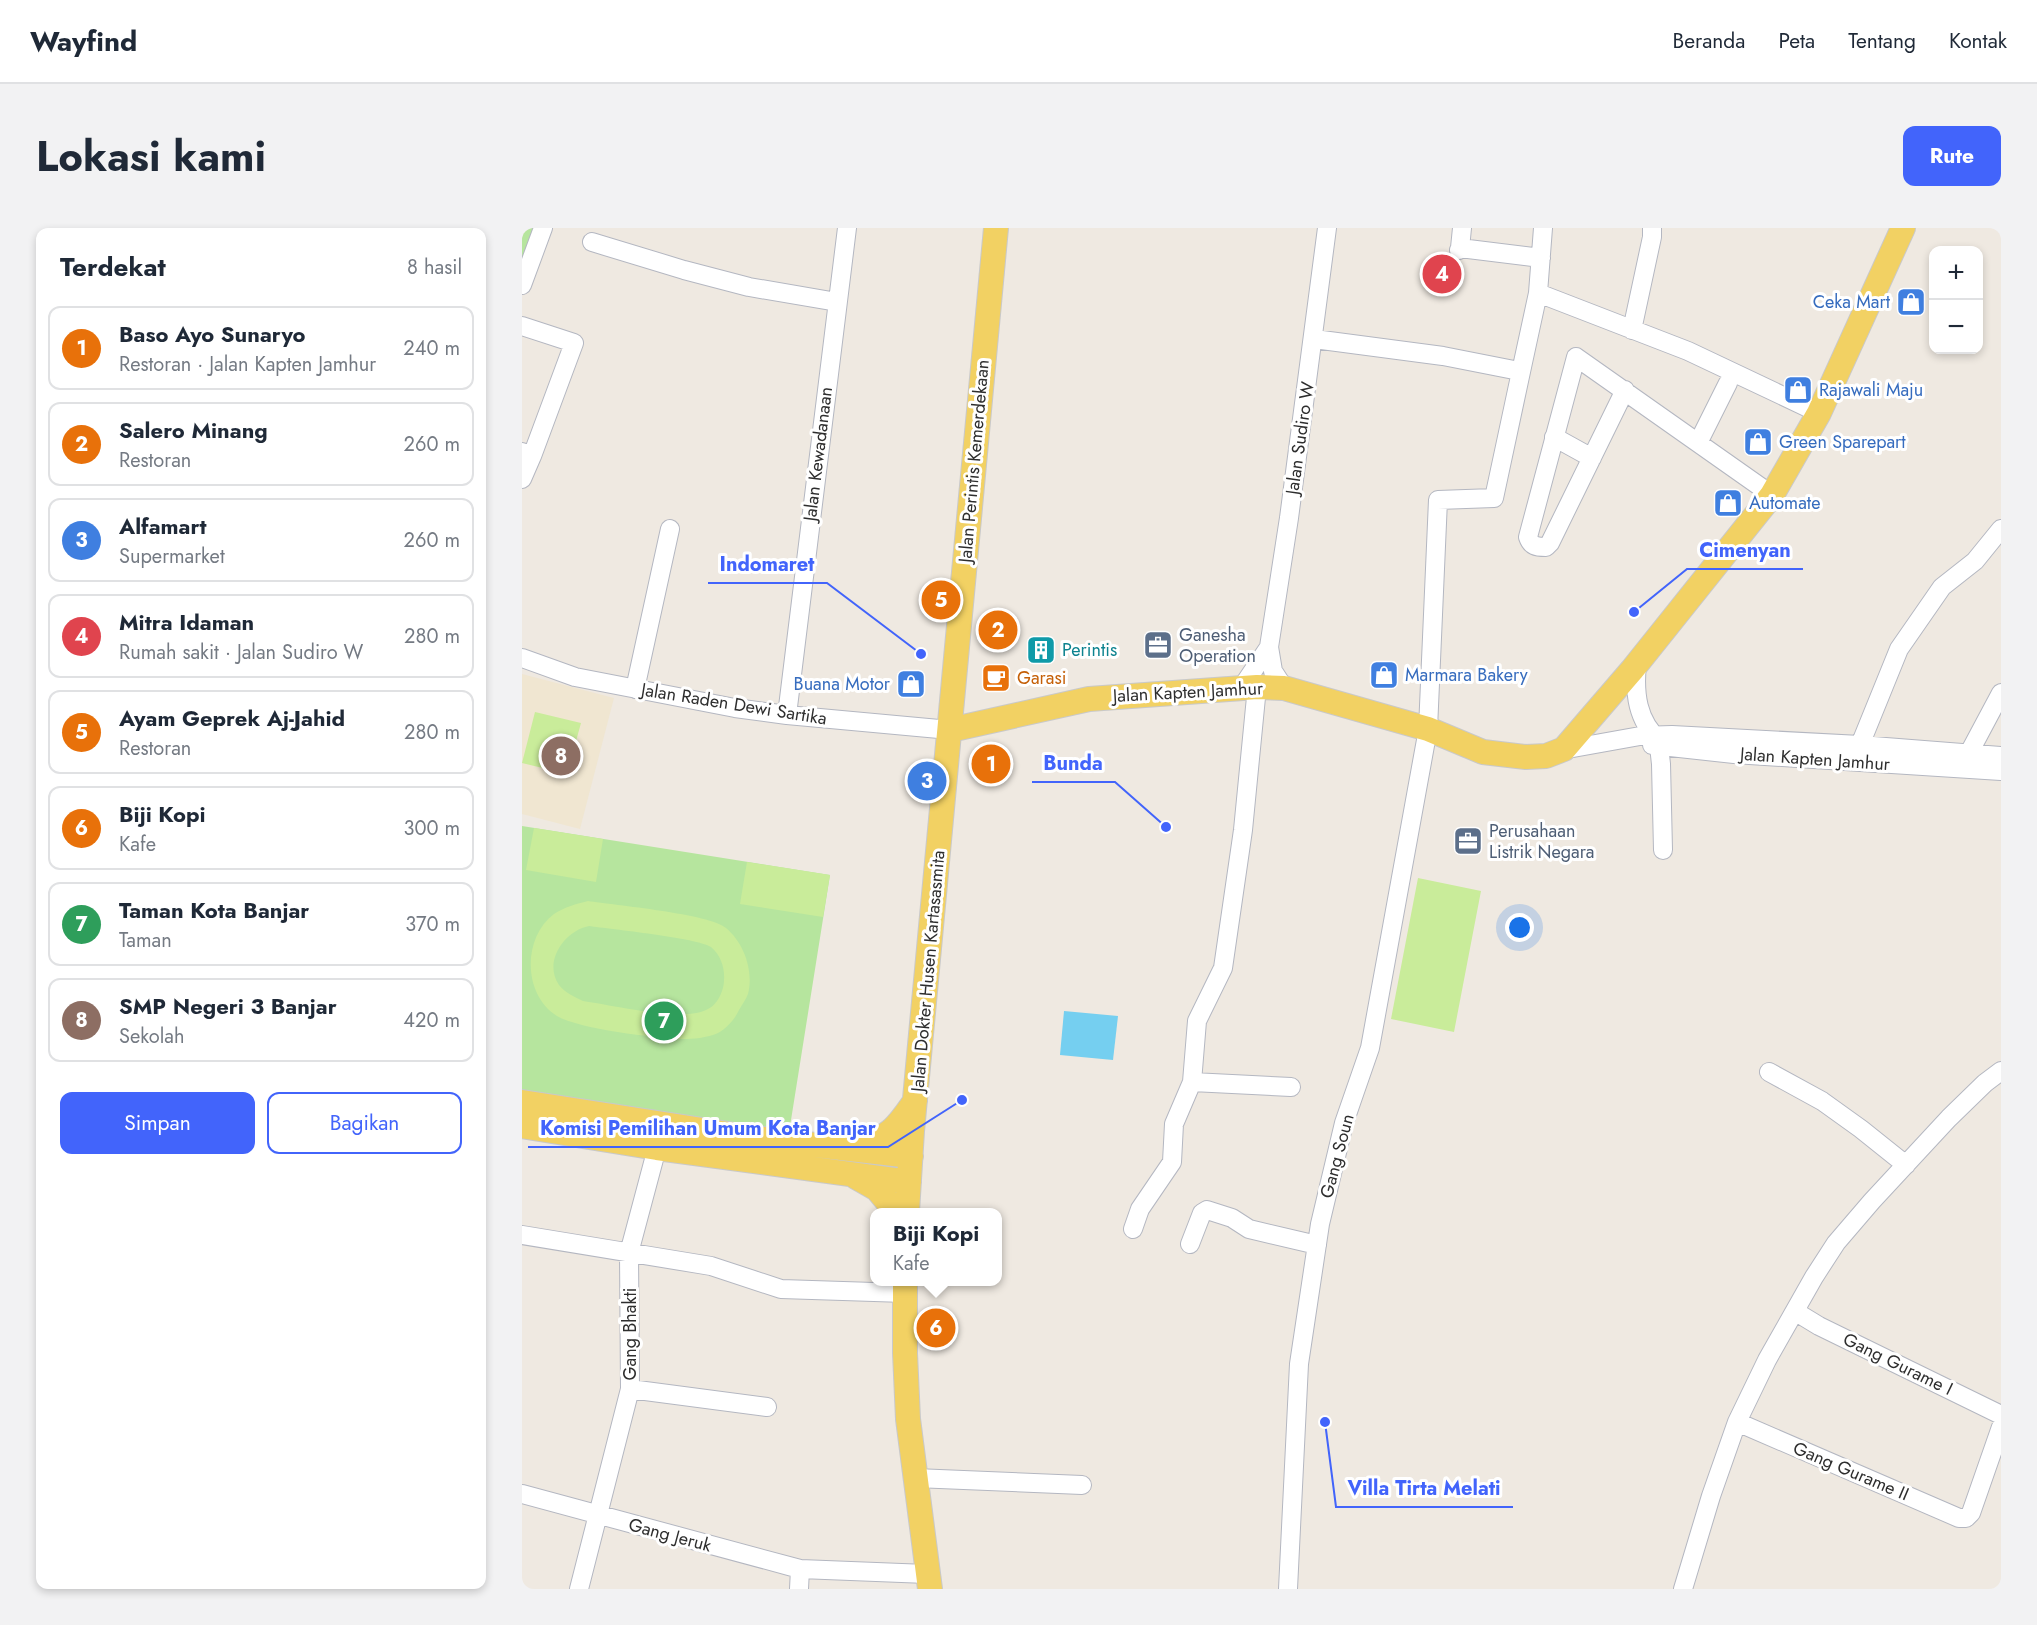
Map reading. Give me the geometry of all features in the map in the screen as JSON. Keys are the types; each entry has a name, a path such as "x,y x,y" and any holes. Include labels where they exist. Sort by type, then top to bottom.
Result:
{"main road":[{"name":"Jalan Perintis Kemerdekaan","path":"950,730 996,228"},
{"path":"1570,743 1637,664 1772,495 1819,413 1903,228"},
{"name":"Jalan Kapten Jamhur","path":"950,730 1089,699 1250,687 1284,688 1428,729 1491,754 1546,756 1570,743"},
{"name":"Jalan Dokter Husen Kartasasmita","path":"907,1208 950,730"},
{"path":"856,1149 880,1140 892,1131 916,1099"},
{"path":"522,1102 754,1138 911,1156"},
{"path":"522,1126 657,1148 909,1182"},
{"path":"852,1174 877,1189 893,1208"},
{"path":"905,1287 908,1408 929,1581"}],"street":[{"path":"522,285 543,228"},
{"name":"Jalan Kewadanaan","path":"787,716 847,228"},
{"name":"Jalan Sudiro W","path":"1269,647 1314,339 1327,228"},
{"path":"1462,228 1460,249 1540,258"},
{"path":"1314,339 1443,356 1514,370 1522,368 1538,293 1543,228"},
{"path":"1632,330 1652,228"},
{"path":"592,242 749,287 837,302"},
{"path":"1538,293 1688,351 1819,413"},
{"path":"522,326 574,343 527,454 522,479"},
{"path":"1625,390 1550,543 1546,547 1534,546 1528,537 1576,357 1625,390 1772,495"},
{"name":"Gang Soun","path":"1288,1589 1299,1364 1320,1224 1344,1124 1370,1048 1428,729 1438,500 1494,498 1522,368"},
{"path":"1698,442 1728,383"},
{"path":"1554,437 1592,458"},
{"path":"635,689 670,529"},
{"path":"1860,745 1899,649 1942,587 1975,561 2001,529"},
{"path":"1133,1229 1140,1209 1172,1162 1174,1124 1192,1082 1197,1021 1223,968 1243,830 1250,687 1269,647"},
{"path":"1269,647 1273,671 1284,688"},
{"name":"Jalan Raden Dewi Sartika","path":"522,658 575,677 735,708 787,716 950,730"},
{"path":"1637,664 1635,684 1639,708 1645,723 1659,743 1663,850"},
{"path":"1969,753 2001,693"},
{"name":"Jalan Kapten Jamhur","path":"1570,743 1630,740 1734,754 2001,771"},
{"name":"Jalan Kapten Jamhur","path":"1659,743 1860,745 2001,756"},
{"path":"1683,1589 1711,1496 1737,1422 1767,1360 1814,1277 1836,1244 1872,1201 1956,1111 2001,1071"},
{"path":"1769,1072 1822,1101 1906,1165"},
{"path":"1192,1082 1291,1087"},
{"name":"Gang Bhakti","path":"579,1589 630,1389 629,1253 657,1148"},
{"path":"1190,1244 1202,1213 1207,1210 1232,1218 1249,1229 1317,1245"},
{"path":"522,1235 711,1266 781,1289 905,1287"},
{"name":"Gang Gurame I","path":"1796,1312 1819,1326 2001,1415"},
{"path":"630,1389 768,1407"},
{"name":"Gang Gurame II","path":"1737,1422 1959,1518 1966,1518 1971,1513 2001,1427"},
{"path":"915,1478 1082,1485"},
{"name":"Gang Jeruk","path":"522,1494 800,1569 929,1581"},
{"path":"799,1589 800,1569"}],"shaded area":[{"path":"522,674 614,698 580,829 522,814"}],"green space":[{"path":"522,228 537,228 522,267"},
{"path":"535,712 581,723 567,774 522,763"},
{"path":"522,826 830,875 788,1139 522,1097"},
{"path":"534,828 603,839 596,882 526,870"},
{"path":"747,862 830,875 823,917 740,904"},
{"path":"1418,878 1481,891 1454,1032 1391,1019"},
{"path":"588,901 682,914 702,918 726,928 742,949 750,976 748,994 733,1020 725,1029 714,1035 682,1039 636,1035 582,1025 557,1016 546,1007 533,981 532,951 536,937 554,914","holes":["589,926 672,937 711,947 720,958 724,971 724,984 719,998 706,1010 680,1014 646,1012 583,1001 570,994 559,985 555,976 553,967 555,958 564,941 580,929"]}],"water":[{"path":"1064,1011 1118,1016 1113,1060 1060,1055"}],"place":[{"name":"Mitra Idaman","path":"1442,274"},
{"name":"Ceka Mart","path":"1911,302"},
{"name":"Rajawali Maju","path":"1798,390"},
{"name":"Green Sparepart","path":"1758,442"},
{"name":"Automate","path":"1728,503"},
{"name":"Ayam Geprek Aj-Jahid","path":"941,600"},
{"name":"Cimenyan","path":"1634,612"},
{"name":"Salero Minang","path":"998,630"},
{"name":"Ganesha Operation","path":"1158,645"},
{"name":"Perintis","path":"1041,650"},
{"name":"Indomaret","path":"921,654"},
{"name":"Marmara Bakery","path":"1384,675"},
{"name":"Garasi","path":"996,678"},
{"name":"Buana Motor","path":"911,684"},
{"name":"SMP Negeri 3 Banjar","path":"561,756"},
{"name":"Baso Ayo Sunaryo","path":"991,764"},
{"name":"Alfamart","path":"927,781"},
{"name":"Bunda","path":"1166,827"},
{"name":"Perusahaan Listrik Negara","path":"1468,841"},
{"name":"Taman Kota Banjar","path":"664,1021"},
{"name":"Komisi Pemilihan Umum Kota Banjar","path":"962,1100"},
{"name":"Biji Kopi","path":"936,1328"},
{"name":"Villa Tirta Melati","path":"1325,1422"}]}
